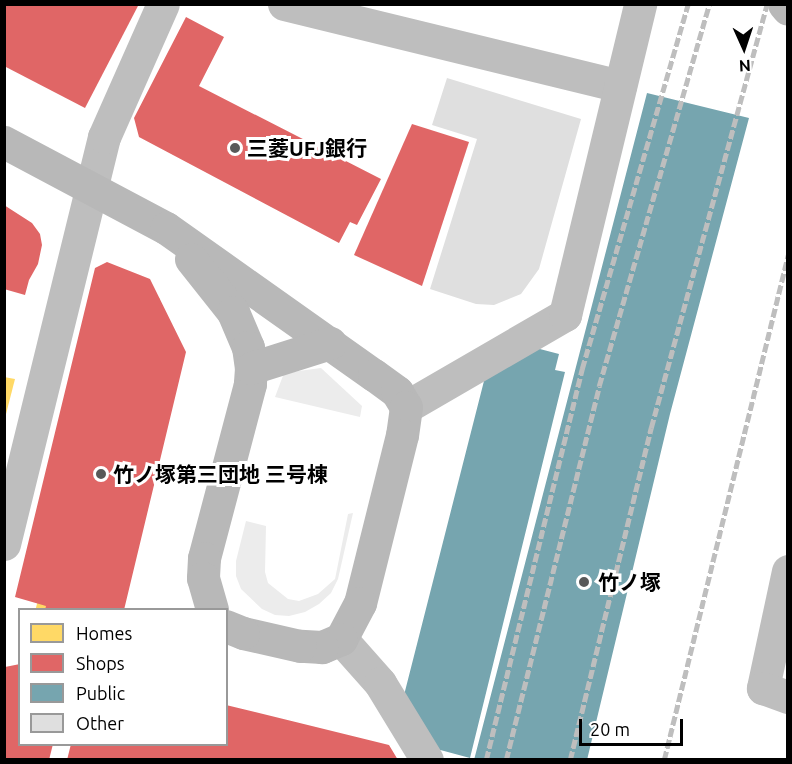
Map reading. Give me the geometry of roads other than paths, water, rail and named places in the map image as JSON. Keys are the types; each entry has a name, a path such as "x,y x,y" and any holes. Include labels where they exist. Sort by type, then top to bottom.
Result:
{"street":[{"path":"4,544 104,137 163,4"},
{"path":"284,4 620,86"},
{"path":"406,408 565,315 640,4"},
{"path":"784,4 788,9"},
{"path":"4,142 166,228 397,392 406,408 402,435 360,603 340,639 322,647 300,646 243,633 228,627"},
{"path":"166,228 233,312 248,347 251,368 250,384 204,558 203,578 212,608"},
{"path":"251,368 330,343"},
{"path":"788,571 763,688 788,697"},
{"path":"340,639 380,683 427,759"}],"railway":[{"path":"486,760 582,369 688,4"},
{"path":"506,760 599,386 709,4"},
{"path":"570,760 651,428 767,4"},
{"path":"664,760 788,255"}],"place":[{"name":"三菱UFJ銀行","path":"235,148"},
{"name":"竹ノ塚第三団地 三号棟","path":"101,474"},
{"name":"竹ノ塚","path":"584,582"}]}
